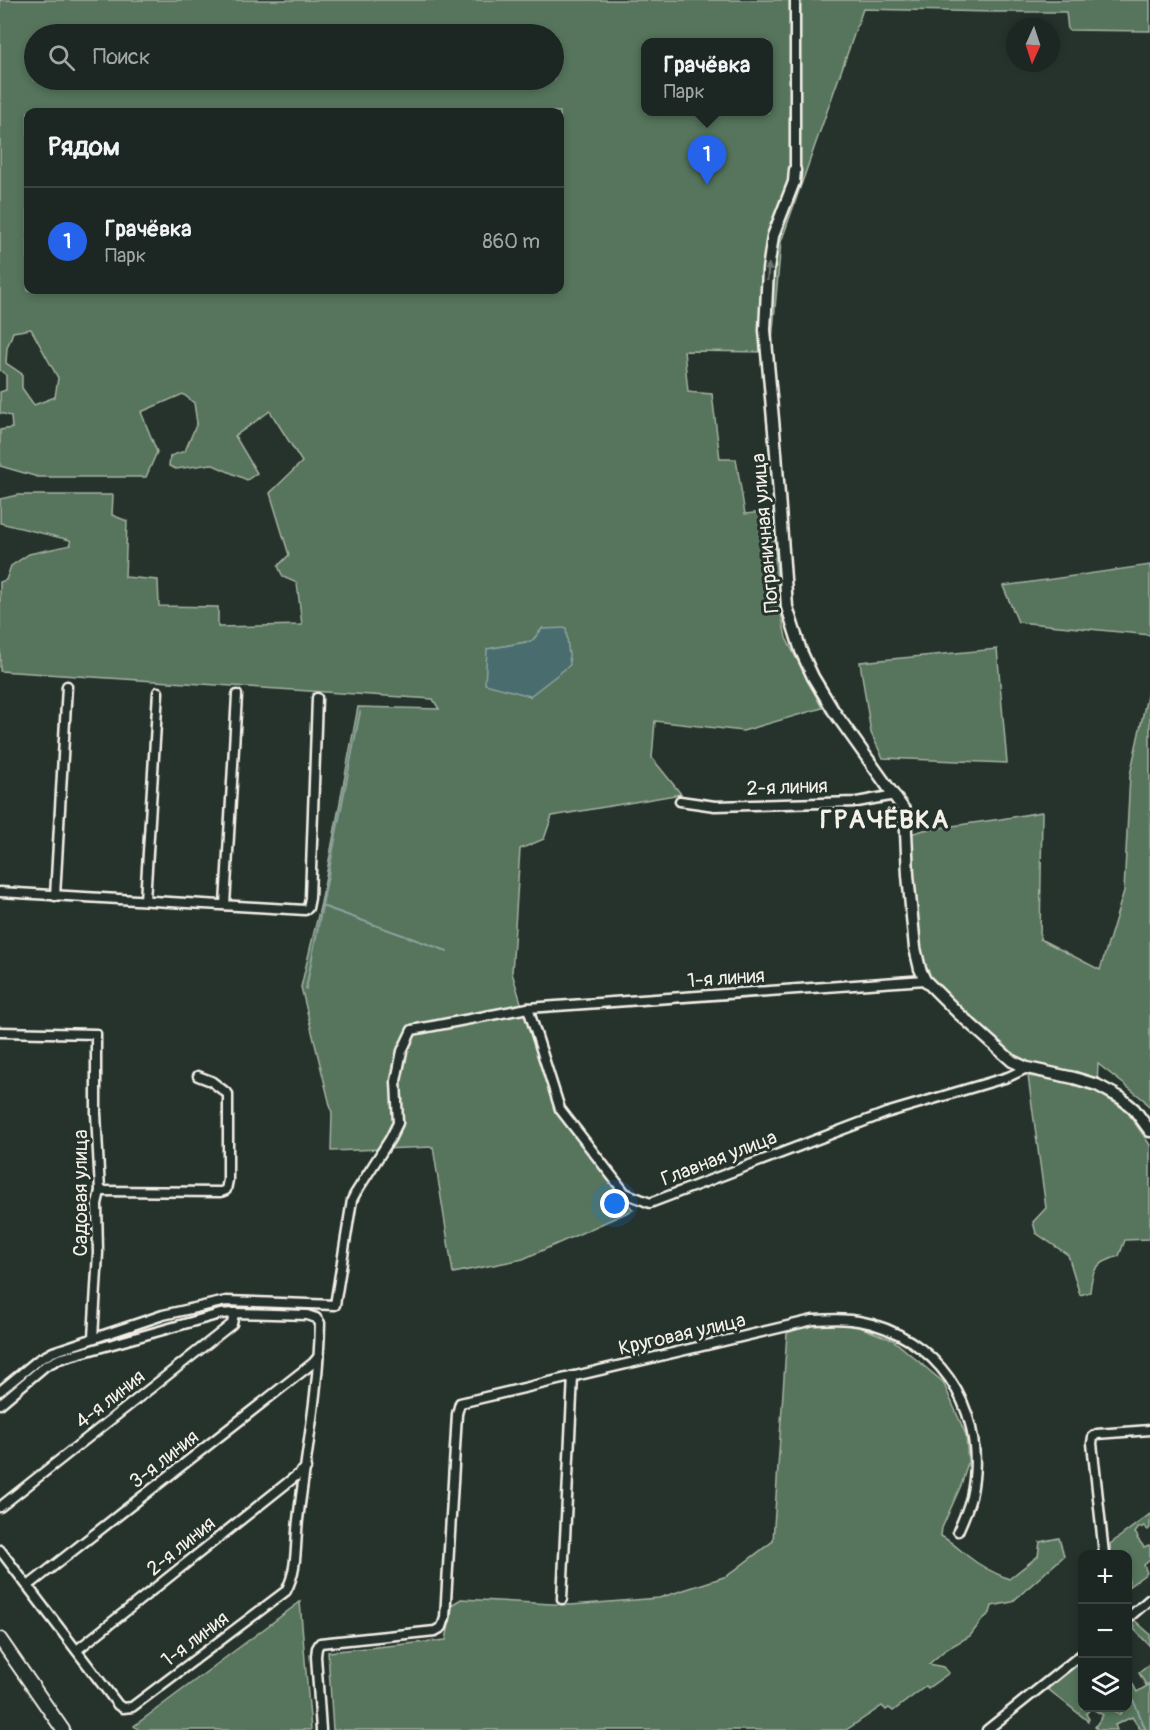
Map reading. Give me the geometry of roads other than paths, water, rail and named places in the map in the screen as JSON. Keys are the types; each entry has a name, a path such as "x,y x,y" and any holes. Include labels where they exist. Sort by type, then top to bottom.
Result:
{"main road":[{"path":"0,1639 63,1730"}],"street":[{"path":"795,0 795,170"},
{"name":"Пограничная улица","path":"795,170 794,182 773,236 768,270 765,330 785,590 791,624 801,651 813,677 833,710 905,811 915,948 925,980 1012,1061 1027,1068 1097,1085 1121,1098 1148,1123"},
{"path":"55,896 67,686"},
{"path":"145,900 158,692"},
{"path":"225,905 237,695"},
{"path":"0,892 301,911 308,908 317,698"},
{"name":"2-я линия","path":"680,801 727,806 857,802 895,795"},
{"name":"1-я линия","path":"93,1338 164,1315 226,1301 335,1305 352,1200 398,1123 396,1081 402,1051 412,1030 528,1008 925,980"},
{"name":"Главная улица","path":"528,1008 560,1109 625,1193 650,1203 886,1113 1008,1077 1027,1068"},
{"name":"Садовая улица","path":"0,1032 96,1034 96,1113 100,1191 93,1338"},
{"path":"100,1191 221,1192 226,1190 228,1094 211,1081 198,1076"},
{"name":"4-я линия","path":"0,1507 232,1324 234,1313"},
{"path":"0,1404 45,1366 59,1359 220,1314 307,1315 316,1318 320,1323 320,1355 306,1468"},
{"name":"Круговая улица","path":"321,1730 316,1656 320,1643 435,1631 442,1627 445,1618 457,1414 460,1403 813,1320 842,1318 870,1323 892,1330 913,1342 932,1357 949,1377 966,1405 974,1444 974,1483 966,1513 958,1531"},
{"path":"0,1391 38,1360 53,1352 93,1338"},
{"name":"3-я линия","path":"28,1586 313,1363 320,1355"},
{"path":"562,1599 573,1376"},
{"path":"1104,1550 1093,1437 1097,1434 1150,1430"},
{"name":"2-я линия","path":"77,1650 306,1468"},
{"name":"1-я линия","path":"77,1650 118,1705 123,1708 132,1707 286,1591 294,1570 298,1520 306,1468"},
{"path":"0,1550 77,1650"},
{"path":"1132,1615 1150,1599"},
{"path":"987,1730 1078,1658"}],"water":[{"path":"566,628 570,665 530,696 485,684 487,649 532,641 542,629"}],"waterway":[{"path":"360,712 322,906 447,951"},
{"path":"306,989 322,906"},
{"path":"1132,1697 1146,1730"}],"place":[{"name":"Грачёвка","path":"707,185"}],"district":[{"name":"ГРАЧЁВКА","path":"885,820"}]}
